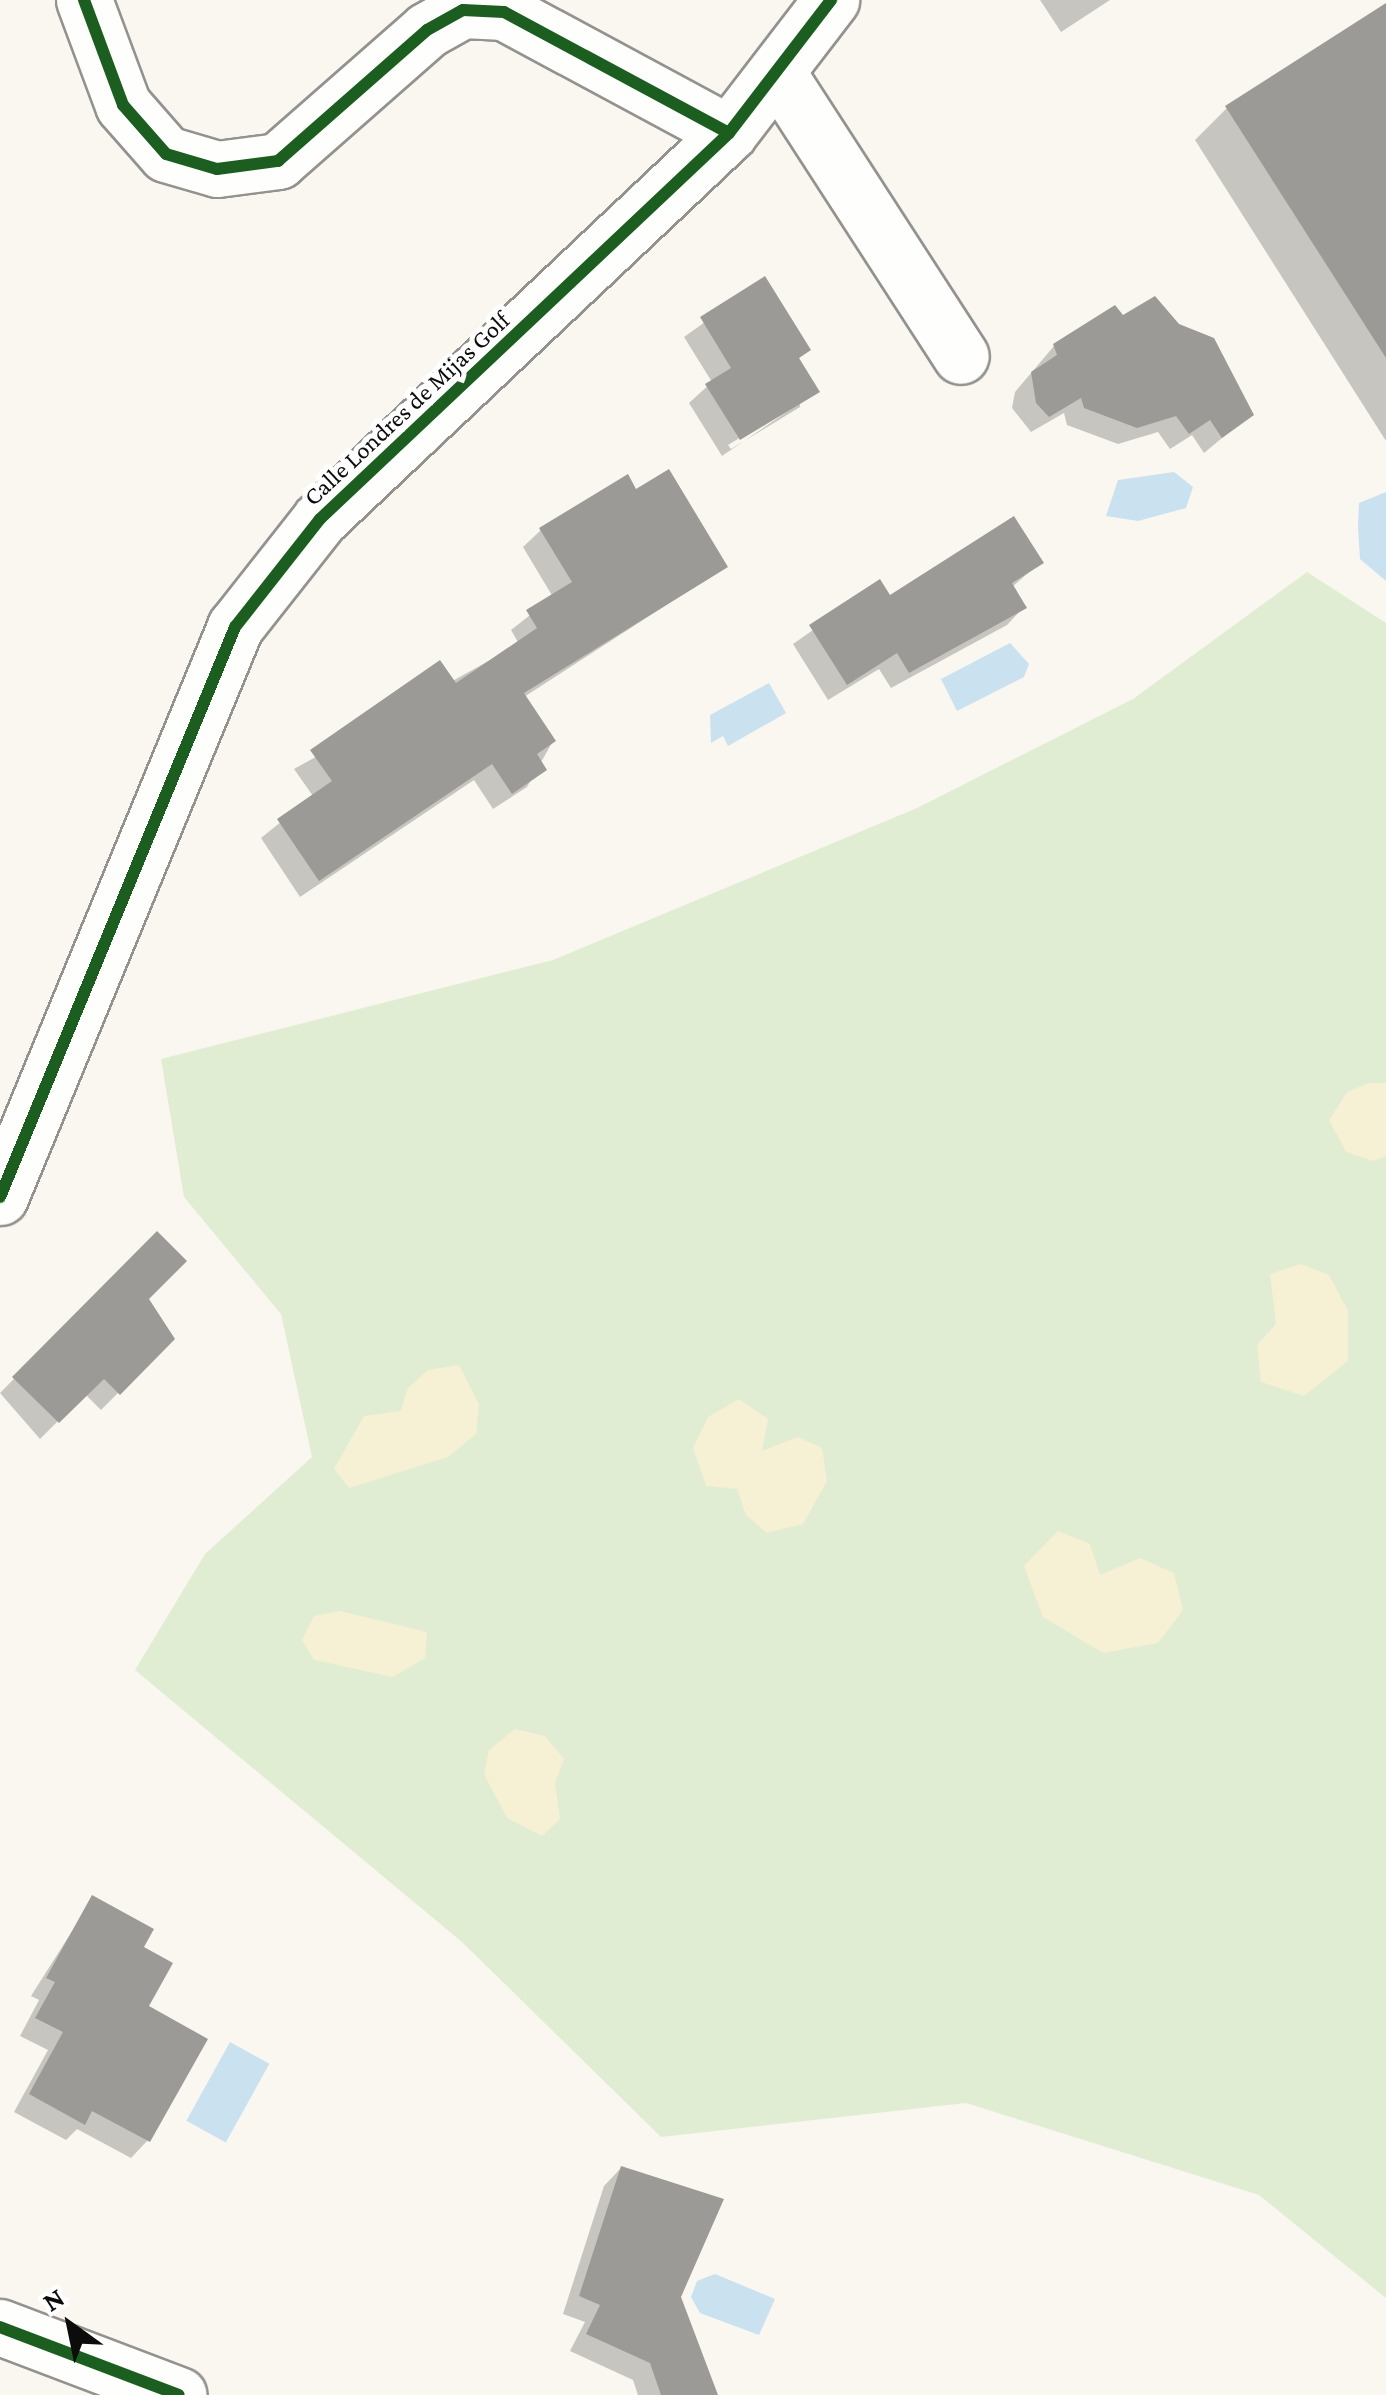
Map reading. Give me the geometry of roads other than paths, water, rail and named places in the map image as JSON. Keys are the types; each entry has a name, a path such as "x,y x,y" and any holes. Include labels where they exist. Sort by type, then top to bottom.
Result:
{"street":[{"path":"84,0 123,105 166,154 216,169 278,161 427,30 463,10 504,12 730,133"},
{"name":"Calle Londres de Mijas Golf","path":"0,1196 235,628 320,519 730,133 831,0"},
{"path":"777,72 961,356"},
{"path":"0,2327 117,2384 179,2395"}],"water":[{"path":"1174,472 1193,487 1186,508 1138,521 1106,516 1118,480"},
{"path":"1386,492 1386,581 1360,559 1358,528 1359,503"},
{"path":"1010,643 1029,664 1024,677 957,711 941,679"},
{"path":"769,683 786,713 728,746 723,736 711,743 710,715"},
{"path":"230,2042 269,2064 226,2143 186,2121"},
{"path":"715,2274 775,2299 759,2335 700,2313 691,2297 697,2281"}]}
